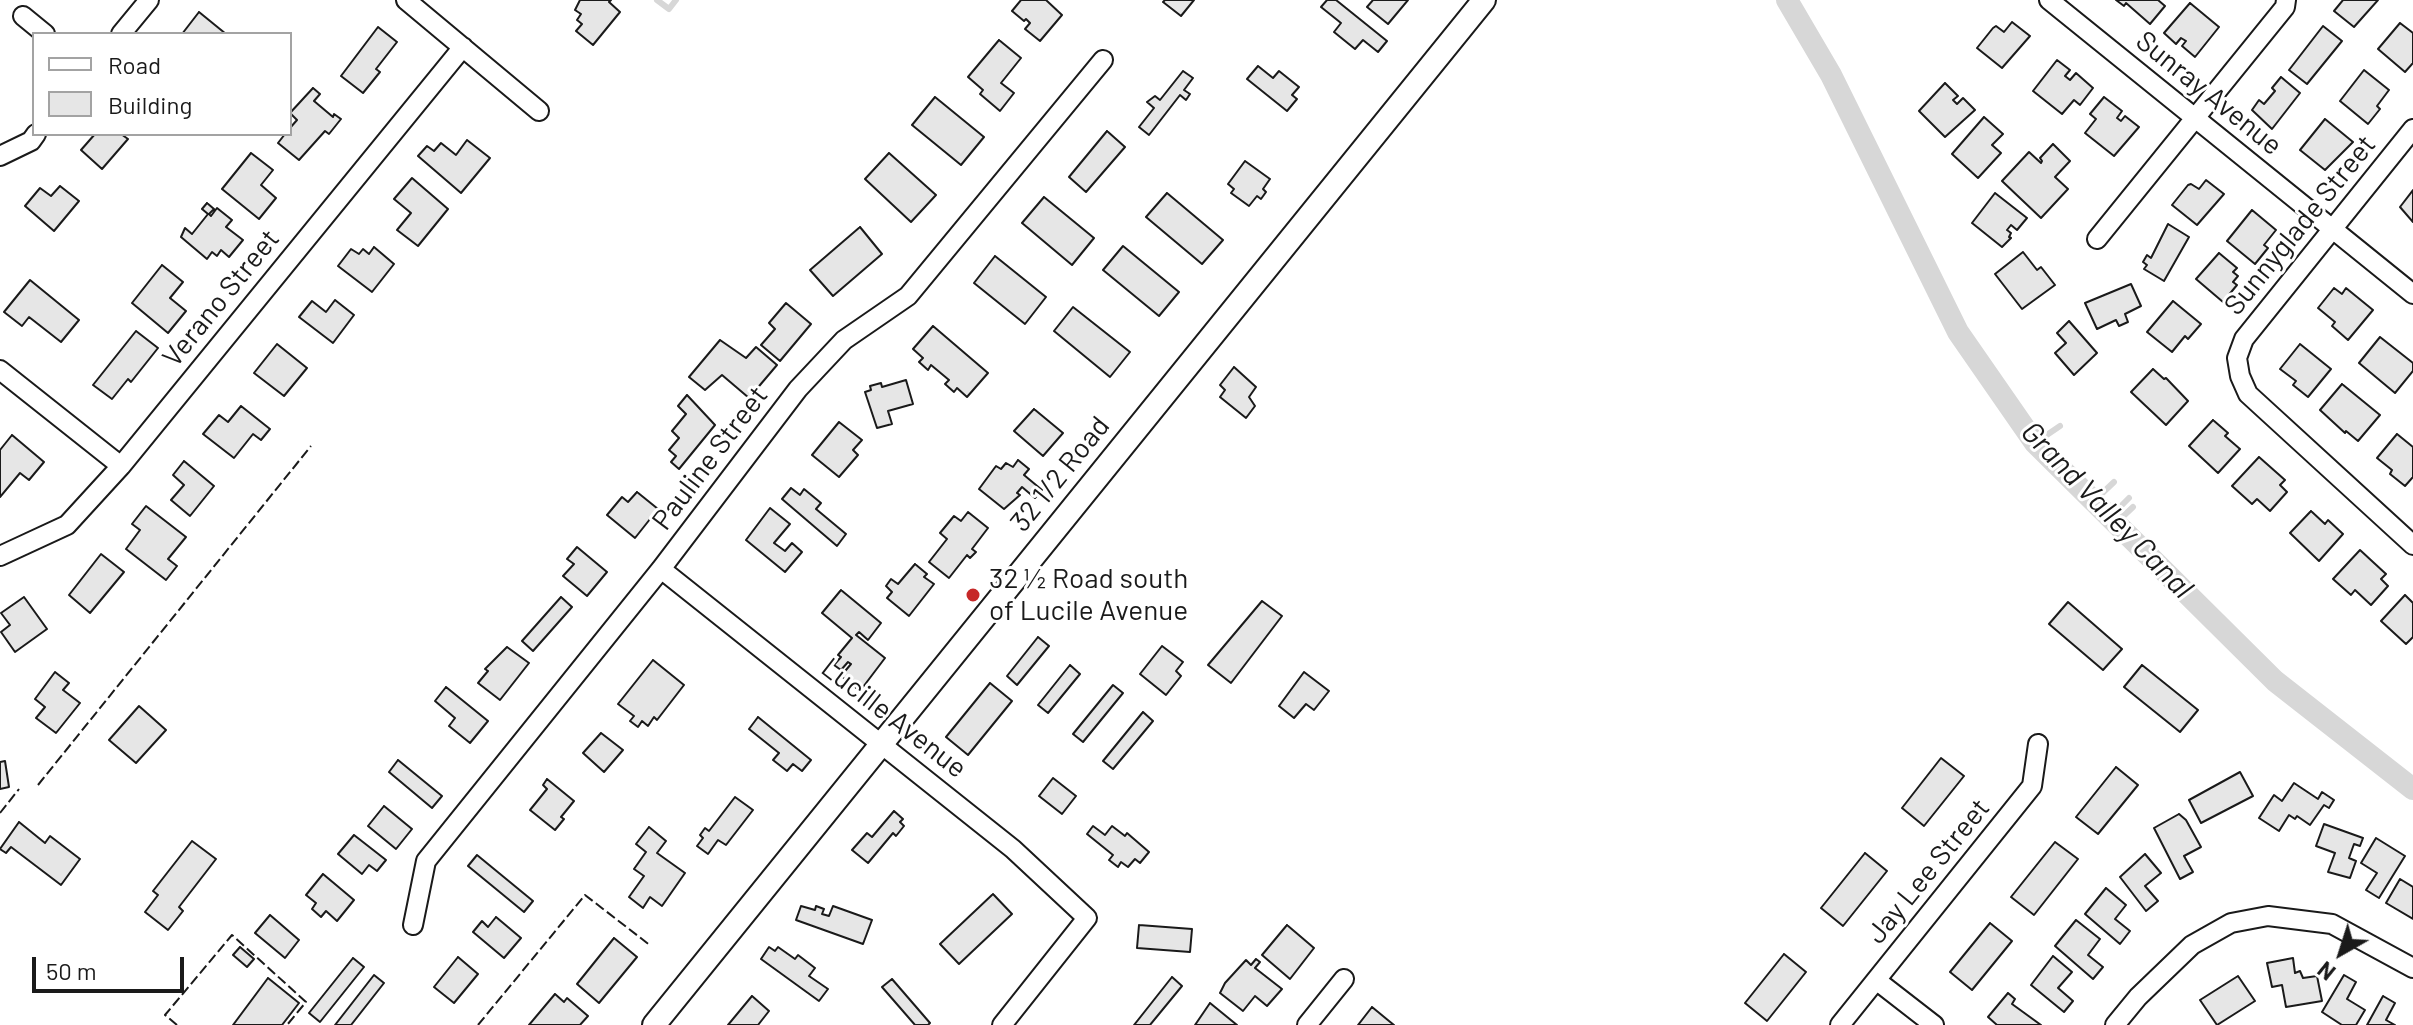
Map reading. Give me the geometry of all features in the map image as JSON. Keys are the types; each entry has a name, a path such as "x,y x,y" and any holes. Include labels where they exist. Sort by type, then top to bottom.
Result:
{"street":[{"path":"123,32 149,0"},
{"path":"406,0 539,111"},
{"name":"32 1/2 Road","path":"654,1025 1484,0"},
{"name":"Sunray Avenue","path":"2049,0 2413,294"},
{"path":"2097,239 2285,7 2286,0"},
{"path":"23,16 43,32"},
{"name":"Verano Street","path":"0,556 67,525 121,466 463,47"},
{"name":"Pauline Street","path":"413,925 426,861 661,569 798,389 844,340 908,296 1103,60"},
{"name":"Sunnyglade Street","path":"2413,129 2244,339 2237,358 2248,394 2413,545"},
{"path":"0,156 31,141 35,136"},
{"path":"0,370 121,466"},
{"name":"Lucille Avenue","path":"661,569 1013,849 1087,918 1002,1025"},
{"name":"Jay Lee Street","path":"1840,1025 2032,786 2038,744"},
{"path":"2115,1025 2138,997 2192,945 2231,923 2268,916 2332,924 2413,968"},
{"path":"1307,1025 1344,979"},
{"path":"1876,980 1934,1025"}],"building":[{"path":"580,0 611,0 609,2 620,12 593,45 576,31 582,24 577,20 581,14 575,10"},
{"path":"1021,0 1046,0 1062,15 1040,41 1025,29 1030,23 1012,11"},
{"path":"1194,0 1181,16 1163,2"},
{"path":"1327,0 1336,0 1387,41 1378,52 1363,40 1355,49 1334,32 1341,23 1321,7"},
{"path":"1373,0 1408,0 1388,24 1367,7"},
{"path":"2116,0 2158,0 2165,6 2150,24 2126,3 2124,6"},
{"path":"2343,0 2378,0 2354,27 2334,11"},
{"path":"2190,3 2219,27 2195,57 2182,46 2186,41 2181,38 2176,44 2164,33"},
{"path":"199,12 224,32 184,32"},
{"path":"2012,22 2030,36 2002,68 1977,48 1993,28 1996,26 2004,32"},
{"path":"2400,23 2413,33 2413,63 2405,72 2378,49"},
{"path":"2323,26 2342,41 2307,84 2289,70"},
{"path":"378,27 397,42 376,69 380,72 363,93 341,76"},
{"path":"999,40 1021,58 1001,83 1014,93 1000,111 980,94 983,90 968,77"},
{"path":"2057,60 2070,70 2065,76 2070,80 2076,73 2093,88 2080,105 2074,100 2062,114 2033,91"},
{"path":"1258,66 1273,78 1279,71 1299,87 1292,95 1297,99 1287,111 1247,79"},
{"path":"2364,70 2389,90 2368,124 2340,101"},
{"path":"1183,71 1193,78 1184,90 1190,94 1186,100 1180,95 1149,135 1139,127 1154,108 1147,102 1155,96 1160,100"},
{"path":"2281,77 2300,93 2272,129 2252,110 2259,100 2264,104"},
{"path":"1945,83 1958,96 1953,100 1957,104 1963,98 1975,110 1945,137 1919,111"},
{"path":"313,88 320,94 314,101 333,117 334,114 341,119 329,134 325,131 299,160 278,143 283,136 292,136 292,126 297,120 292,111"},
{"path":"935,97 984,137 961,165 912,125"},
{"path":"2104,97 2122,111 2117,118 2121,121 2125,116 2139,127 2114,156 2085,133 2096,119 2090,114"},
{"path":"1984,117 2003,134 1992,145 2001,153 1978,178 1952,154"},
{"path":"2325,119 2353,142 2325,170 2300,150"},
{"path":"1107,131 1125,147 1086,192 1069,177"},
{"path":"93,136 124,136 128,139 102,169 81,150"},
{"path":"467,140 490,158 461,193 418,156 427,146 434,151 441,143 456,155"},
{"path":"2053,144 2070,161 2055,177 2068,189 2041,218 2002,181 2029,152 2041,163 2040,158"},
{"path":"251,153 273,170 261,185 276,198 259,219 222,189"},
{"path":"889,153 936,195 911,222 865,179"},
{"path":"1245,161 1270,179 1261,199 1257,196 1249,206 1231,193 1234,189 1228,184"},
{"path":"412,178 448,209 418,246 397,230 411,213 394,199"},
{"path":"2206,180 2224,194 2197,225 2172,205 2188,185 2199,189"},
{"path":"60,186 79,201 54,231 25,206 40,188 51,196"},
{"path":"2413,190 2413,222 2400,207"},
{"path":"1167,193 1223,240 1202,264 1146,217"},
{"path":"1995,193 2027,218 2017,230 2011,225 2007,230 2011,238 2002,247 1972,223"},
{"path":"1044,197 1094,238 1072,265 1022,223"},
{"path":"207,203 214,209 209,214 211,216 217,208 232,220 226,227 243,240 229,257 221,250 217,256 212,252 207,259 181,237 185,228 192,234 208,214 202,209"},
{"path":"2252,210 2276,230 2264,245 2268,248 2255,264 2227,241"},
{"path":"2168,224 2189,237 2164,281 2144,269 2147,265 2143,262 2147,255 2151,258"},
{"path":"860,227 882,254 833,296 810,270"},
{"path":"1123,246 1179,292 1159,316 1103,270"},
{"path":"374,247 394,264 372,292 338,266 351,249 359,254 363,249 369,254"},
{"path":"2023,252 2037,270 2041,267 2055,285 2022,309 1995,274"},
{"path":"2219,253 2237,268 2233,272 2238,276 2233,282 2237,285 2223,302 2196,279"},
{"path":"995,256 1046,297 1025,324 974,283"},
{"path":"162,265 183,282 170,298 186,311 168,333 132,303"},
{"path":"30,280 79,320 61,342 29,317 22,326 4,312"},
{"path":"2131,284 2141,306 2125,314 2128,322 2119,326 2116,320 2097,329 2085,303"},
{"path":"2334,288 2342,294 2346,288 2373,310 2348,340 2332,326 2335,322 2318,308"},
{"path":"335,300 354,315 333,343 299,317 312,301 326,312"},
{"path":"2173,301 2201,324 2188,339 2185,336 2172,352 2147,332"},
{"path":"786,303 811,324 780,361 761,345 775,329 769,323"},
{"path":"1073,307 1130,352 1110,377 1054,331"},
{"path":"2069,321 2097,353 2074,375 2055,353 2066,343 2057,333"},
{"path":"933,326 988,373 967,397 957,388 954,392 945,384 949,380 931,365 928,370 919,362 923,358 913,349"},
{"path":"136,331 158,348 131,382 128,379 112,399 93,385"},
{"path":"2380,337 2413,363 2413,371 2395,393 2359,363"},
{"path":"720,340 746,358 756,347 777,365 749,398 722,375 705,390 689,377"},
{"path":"277,344 307,368 284,396 254,373"},
{"path":"2300,344 2331,369 2308,397 2293,385 2296,381 2280,369"},
{"path":"1234,367 1256,387 1249,397 1255,406 1246,418 1220,397 1225,390 1220,385"},
{"path":"2153,369 2188,401 2166,425 2131,392"},
{"path":"906,380 913,404 888,411 892,424 877,428 865,392 871,390 870,386 881,383 882,387"},
{"path":"2342,384 2380,415 2358,441 2320,410"},
{"path":"687,395 715,425 679,469 671,462 676,456 669,450 679,438 672,431 686,414 678,406"},
{"path":"241,406 270,429 261,440 253,434 234,458 203,434 219,415 228,422"},
{"path":"1034,409 1063,433 1043,456 1014,431"},
{"path":"2213,420 2240,449 2218,473 2189,446"},
{"path":"839,422 862,440 853,450 858,455 839,477 812,455"},
{"path":"2397,434 2413,447 2413,477 2405,486 2377,458"},
{"path":"12,435 44,462 29,480 20,473 0,497 0,450"},
{"path":"2259,457 2285,480 2280,485 2287,492 2270,511 2257,499 2252,504 2232,486"},
{"path":"1018,460 1029,469 1024,475 1042,490 1035,498 1022,487 1017,493 1020,495 1004,509 979,489 996,466 1001,469 1006,463 1013,467"},
{"path":"184,461 214,486 190,516 171,500 184,485 173,475"},
{"path":"791,488 800,495 804,489 821,503 816,509 846,534 837,546 782,499"},
{"path":"637,492 658,509 635,538 607,515 622,497 628,502"},
{"path":"146,506 186,537 168,559 177,566 166,580 126,549 140,530 132,524"},
{"path":"770,508 790,524 774,543 785,551 792,543 802,552 785,572 746,540"},
{"path":"2311,511 2325,524 2328,520 2343,534 2319,561 2290,533"},
{"path":"968,512 988,528 972,549 976,552 970,558 967,555 949,578 929,562 947,539 940,533 954,516 961,521"},
{"path":"577,547 607,572 587,596 563,576 574,564 567,559"},
{"path":"2360,550 2386,574 2381,579 2388,586 2371,605 2355,590 2351,595 2333,579"},
{"path":"101,554 124,572 90,613 69,595"},
{"path":"915,564 927,574 924,577 934,584 909,616 887,598 892,592 886,586 891,579 898,584"},
{"path":"841,590 881,623 868,640 859,632 856,635 885,658 860,691 841,676 851,664 848,662 841,670 834,665 852,638 822,613"},
{"path":"2405,595 2413,603 2413,637 2406,644 2381,621"},
{"path":"24,597 47,629 15,652 1,632 10,625 1,613"},
{"path":"561,597 572,607 533,651 522,641"},
{"path":"1262,601 1282,616 1231,683 1208,665"},
{"path":"2068,602 2122,649 2103,670 2049,624"},
{"path":"1038,637 1049,646 1017,685 1007,676"},
{"path":"1162,646 1183,662 1176,671 1181,676 1166,695 1140,674"},
{"path":"507,647 529,663 500,700 478,683 488,671 485,669"},
{"path":"653,660 684,685 657,720 654,717 648,726 642,721 638,727 630,721 634,716 618,704"},
{"path":"1070,665 1080,674 1048,713 1038,705"},
{"path":"2142,665 2198,710 2180,732 2124,687"},
{"path":"55,672 69,683 63,690 80,703 56,733 36,718 45,707 35,699"},
{"path":"1304,672 1329,691 1314,710 1306,704 1294,718 1279,706"},
{"path":"990,683 1012,701 968,755 946,737"},
{"path":"1113,685 1123,693 1083,742 1073,734"},
{"path":"446,687 488,721 470,743 449,726 455,718 435,701"},
{"path":"139,706 166,730 136,763 109,740"},
{"path":"1143,712 1153,721 1113,769 1103,761"},
{"path":"758,717 811,760 802,771 793,764 787,771 773,760 779,753 749,729"},
{"path":"601,733 623,750 604,772 583,753"},
{"path":"1941,758 1964,776 1924,826 1902,808"},
{"path":"398,760 442,796 432,808 389,772"},
{"path":"5,761 9,787 0,789 0,762"},
{"path":"2116,767 2138,785 2098,834 2076,817"},
{"path":"2240,772 2253,796 2201,823 2189,800"},
{"path":"1053,778 1076,796 1062,814 1039,796"},
{"path":"547,779 574,801 555,830 530,810 547,789 543,785"},
{"path":"2294,783 2318,799 2322,792 2334,800 2329,808 2324,805 2310,825 2297,816 2295,819 2289,815 2279,831 2259,818 2274,795 2282,801"},
{"path":"735,797 753,810 726,845 718,840 708,854 697,846 703,838 700,835 705,828 709,831"},
{"path":"384,806 412,829 396,849 368,826"},
{"path":"894,811 903,819 900,822 904,826 896,836 893,833 868,863 852,850 867,833 872,837"},
{"path":"2179,814 2186,820 2201,847 2184,856 2193,872 2180,879 2154,828"},
{"path":"19,822 45,843 50,836 80,859 61,885 11,847 6,853 0,849"},
{"path":"2324,824 2363,838 2360,846 2354,844 2349,858 2356,861 2350,878 2328,872 2335,853 2316,846"},
{"path":"1093,826 1105,835 1112,826 1125,836 1127,833 1149,852 1140,863 1135,859 1128,867 1121,862 1118,867 1109,860 1113,855 1087,834"},
{"path":"649,827 666,841 657,853 685,873 662,906 650,897 643,908 629,897 644,876 634,869 646,852 636,844"},
{"path":"354,835 386,860 377,871 369,865 362,874 338,854"},
{"path":"2376,838 2405,856 2379,898 2366,890 2377,873 2361,863"},
{"path":"192,841 216,859 179,907 183,911 168,930 145,912 158,895 153,891"},
{"path":"2055,842 2078,859 2034,915 2011,897"},
{"path":"1865,853 1887,871 1843,926 1821,908"},
{"path":"2145,854 2161,873 2145,886 2158,901 2146,911 2120,877"},
{"path":"477,855 533,901 524,912 468,866"},
{"path":"323,874 354,900 337,921 326,911 321,917 312,909 316,903 306,895"},
{"path":"2400,879 2413,887 2413,919 2386,903"},
{"path":"2106,888 2126,905 2115,919 2130,931 2120,944 2085,914"},
{"path":"993,894 1012,914 959,964 940,944"},
{"path":"801,906 815,910 816,906 824,909 822,914 829,916 833,906 872,920 863,944 796,920"},
{"path":"270,915 299,940 285,958 255,933"},
{"path":"496,917 521,938 504,958 473,932 482,921 488,927"},
{"path":"2076,920 2100,939 2088,955 2103,967 2093,979 2055,946"},
{"path":"1990,923 2012,941 1972,990 1950,972"},
{"path":"1139,925 1192,929 1190,952 1137,948"},
{"path":"1287,925 1314,948 1290,979 1262,955"},
{"path":"614,938 637,957 599,1003 577,984"},
{"path":"240,947 254,959 247,967 233,955"},
{"path":"769,947 775,951 778,947 795,959 798,955 815,968 809,976 828,989 819,1001 761,959"},
{"path":"1784,954 1806,972 1767,1021 1745,1003"},
{"path":"2053,956 2072,972 2058,988 2073,1001 2064,1012 2031,985"},
{"path":"458,957 478,974 454,1003 434,987"},
{"path":"353,958 364,967 320,1022 309,1013"},
{"path":"2293,958 2295,973 2300,971 2303,978 2317,976 2322,1001 2286,1007 2282,985 2272,987 2267,963"},
{"path":"1256,959 1260,962 1255,968 1282,989 1267,1006 1255,996 1243,1011 1220,993 1246,960 1251,965"},
{"path":"374,975 384,983 351,1025 335,1025"},
{"path":"2344,975 2356,982 2347,999 2365,1010 2356,1025 2342,1025 2322,1012"},
{"path":"2238,976 2255,1001 2217,1025 2200,1000"},
{"path":"1172,977 1182,986 1150,1025 1134,1025"},
{"path":"268,978 299,1003 282,1025 233,1025"},
{"path":"892,979 930,1023 928,1025 915,1025 882,987"},
{"path":"2008,993 2015,999 2012,1004 2041,1025 1997,1025 1988,1017"},
{"path":"555,994 564,1002 567,998 588,1016 580,1025 529,1025"},
{"path":"752,996 769,1011 758,1025 728,1025"},
{"path":"2383,996 2395,1003 2386,1020 2395,1025 2367,1025"},
{"path":"1210,1003 1237,1025 1195,1025"},
{"path":"1372,1007 1389,1021 1394,1025 1358,1025"}],"waterway":[{"path":"657,0 669,9 676,0"},
{"name":"Grand Valley Canal","path":"1787,0 1831,75 1958,332 2035,443 2275,681 2413,789"},
{"path":"2035,443 2060,426"},
{"path":"2094,501 2114,482"},
{"path":"2110,517 2129,498"},
{"path":"2116,523 2133,507"}],"fence":[{"path":"38,785 311,446"},
{"path":"0,813 19,789"},
{"path":"478,1025 585,895 651,946"},
{"path":"177,1025 165,1015 232,935 306,1002 287,1025"}],"place":[{"name":"32 ½ Road south of Lucile Avenue","path":"973,595"}]}
